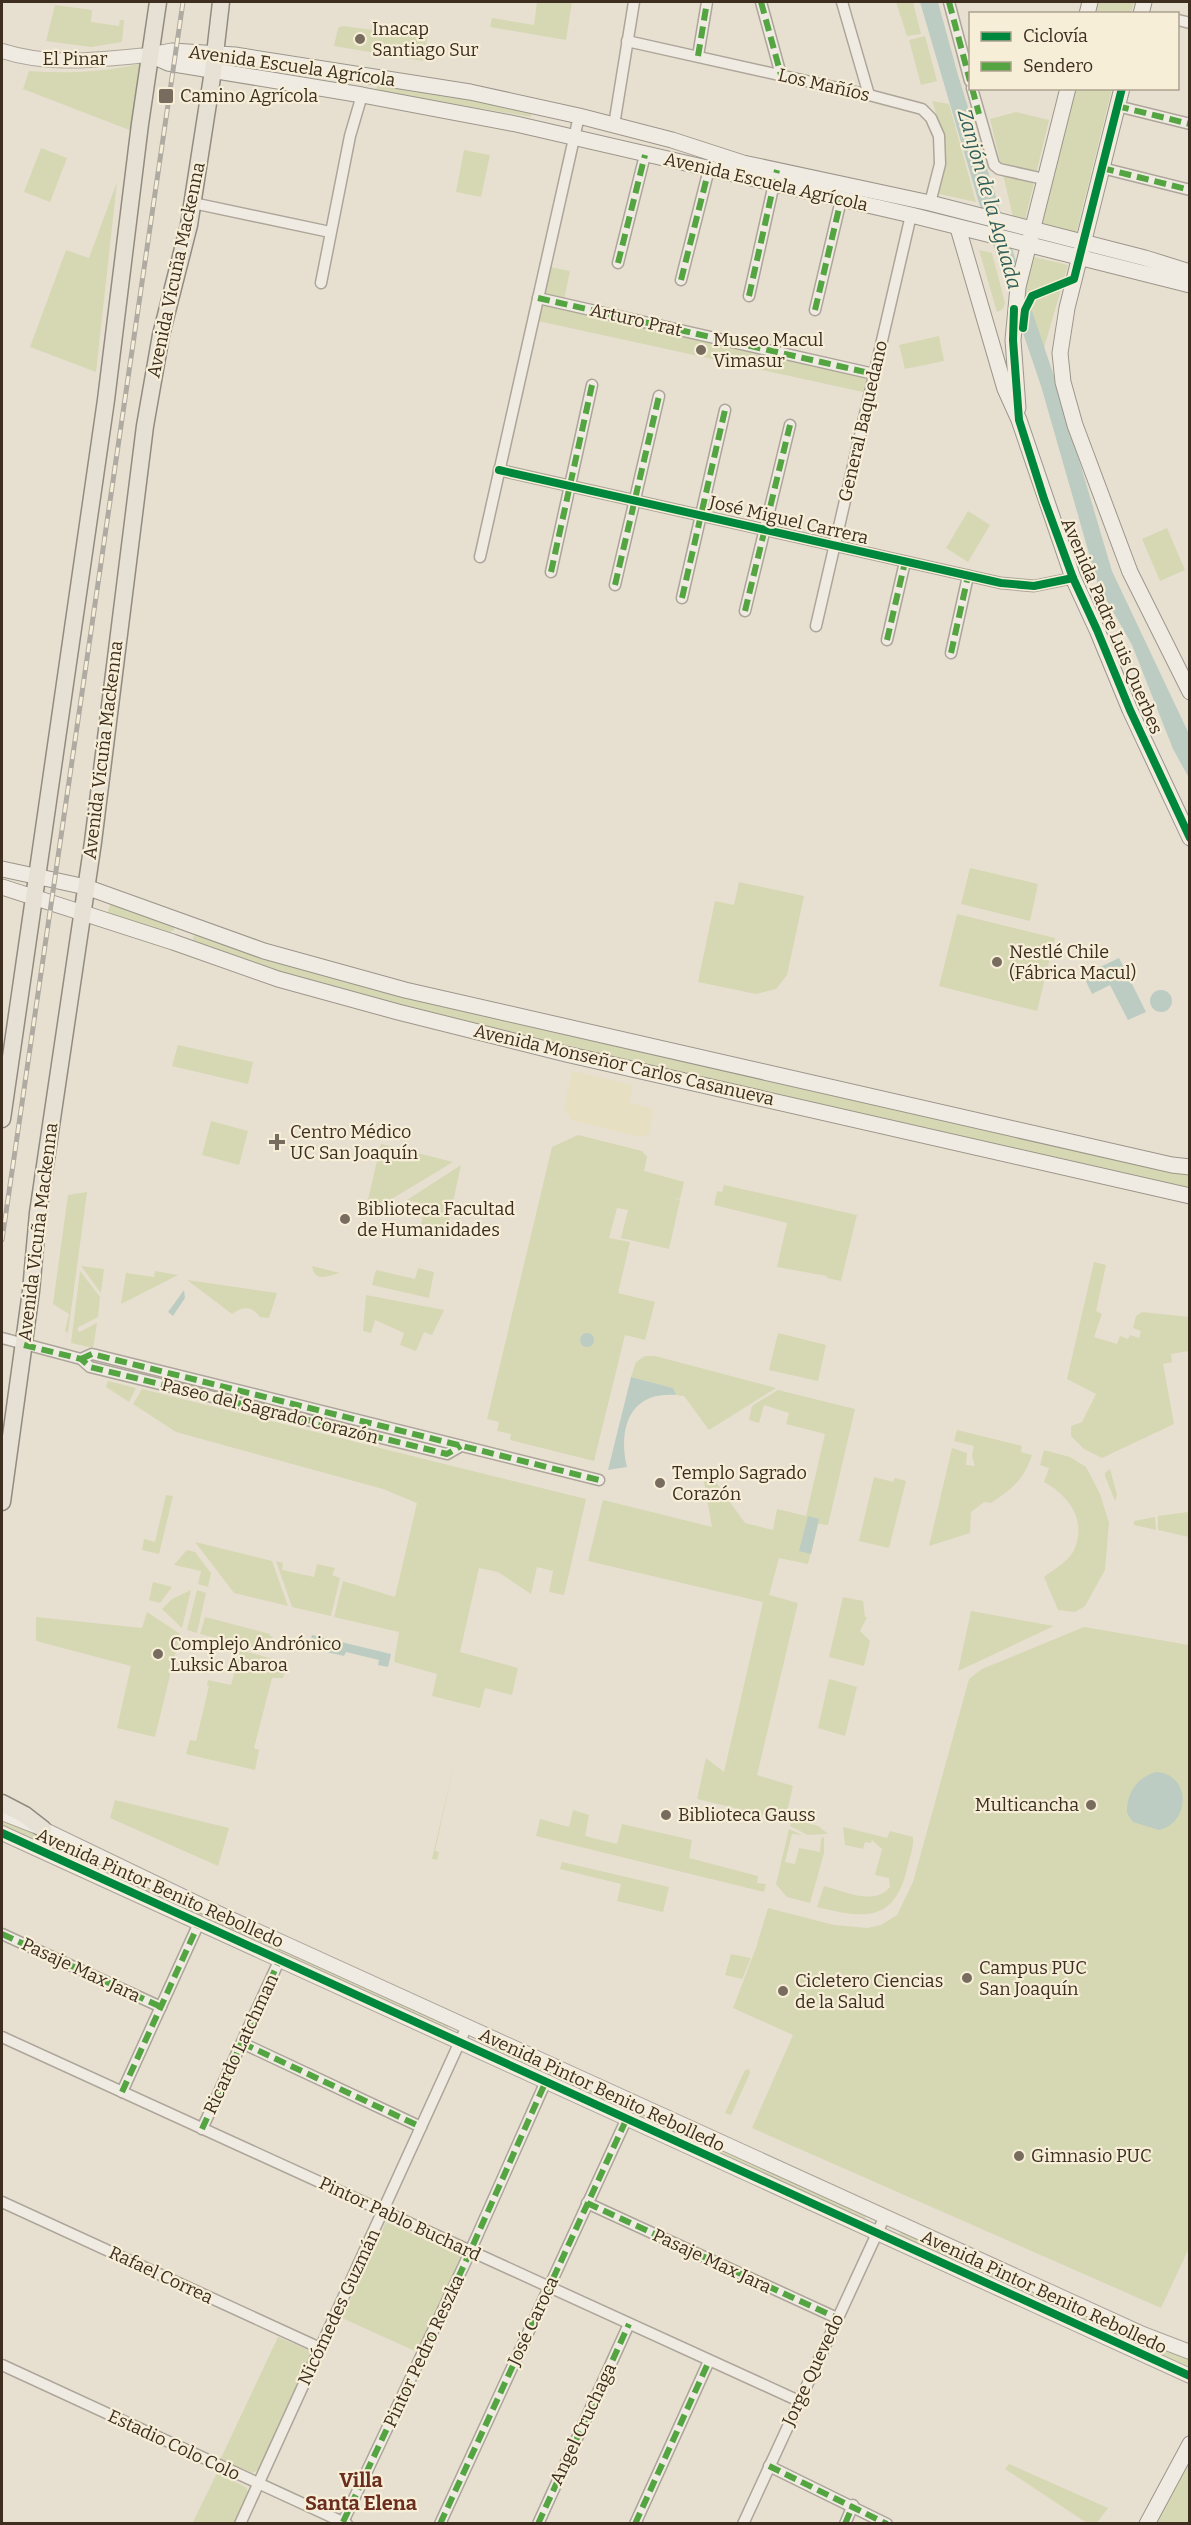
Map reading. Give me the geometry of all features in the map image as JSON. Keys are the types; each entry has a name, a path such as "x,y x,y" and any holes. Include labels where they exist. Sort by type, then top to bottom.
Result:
{"main road":[{"path":"2,1108 106,400 158,2"},
{"name":"Avenida Vicuña Mackenna","path":"2,1502 24,1345 38,1213 82,913 79,885 148,406 161,334 193,203 221,2"},
{"name":"Avenida Escuela Agrícola","path":"150,55 167,51 215,53 372,76 536,106 682,143 841,200 1190,285"},
{"name":"Avenida Escuela Agrícola","path":"150,55 165,62 516,124 709,169 776,177 930,203 1190,272"},
{"path":"362,95 372,76"},
{"path":"1019,420 1013,340 1014,309 1021,271 1020,244 1031,229 1067,90"},
{"path":"1121,90 1060,340 1064,382 1075,425 1114,532 1138,589 1190,692"},
{"path":"516,124 533,119 537,111 536,106"},
{"path":"958,228 1000,371 1019,420"},
{"name":"Avenida Padre Luis Querbes","path":"1019,420 1072,578 1190,838"},
{"name":"Avenida Monseñor Carlos Casanueva","path":"2,869 79,885 264,951 405,990 1172,1165 1190,1167"},
{"name":"Avenida Monseñor Carlos Casanueva","path":"2,887 278,980 398,1012 566,1054 1190,1196"},
{"path":"2,1803 25,1815 43,1829"},
{"path":"1147,2523 1190,2444"}],"street":[{"path":"614,125 633,2"},
{"path":"698,56 707,2"},
{"path":"761,2 781,75"},
{"path":"842,2 869,95"},
{"path":"949,2 969,77"},
{"name":"Los Mañíos","path":"627,41 916,107 931,118 939,136 940,164 930,203"},
{"name":"El Pinar","path":"2,51 30,58 67,62 150,55"},
{"path":"973,90 994,165 999,169 1044,179"},
{"path":"321,283 350,136 362,95"},
{"path":"1117,106 1190,124"},
{"path":"480,557 579,116"},
{"path":"618,263 645,155"},
{"path":"1101,168 1190,190"},
{"path":"681,280 709,169"},
{"path":"749,296 776,177"},
{"path":"815,310 841,200"},
{"path":"193,203 330,232"},
{"name":"General Baquedano","path":"816,626 910,215"},
{"name":"Arturo Prat","path":"538,298 874,374"},
{"path":"551,572 592,385"},
{"path":"615,585 658,396"},
{"path":"682,598 725,410"},
{"path":"745,611 790,425"},
{"name":"José Miguel Carrera","path":"499,470 1021,586 1072,578"},
{"path":"887,640 905,561"},
{"path":"951,653 968,576"},
{"name":"Paseo del Sagrado Corazón","path":"2,1338 81,1359 90,1367 447,1454 461,1446 599,1480"},
{"name":"Avenida Pintor Benito Rebolledo","path":"2,1813 43,1829 199,1904 1155,2339 1190,2352"},
{"name":"Avenida Pintor Benito Rebolledo","path":"2,1833 1190,2376"},
{"path":"59,1859 67,1841"},
{"path":"122,2092 199,1923"},
{"name":"Pasaje Max Jara","path":"2,1934 161,2007"},
{"name":"Ricardo Latchman","path":"202,2129 280,1959"},
{"name":"Nicómedes Guzmán","path":"240,2523 467,2026"},
{"name":"Pintor Pablo Buchard","path":"2,2037 798,2401"},
{"path":"242,2043 421,2127"},
{"name":"Pintor Pedro Reszka","path":"345,2523 546,2081"},
{"name":"José Caroca","path":"440,2523 627,2118"},
{"name":"Rafael Correa","path":"2,2202 320,2348"},
{"name":"Pasaje Max Jara","path":"587,2203 837,2318"},
{"name":"Jorge Quevedo","path":"743,2523 885,2216"},
{"name":"Angel Cruchaga","path":"538,2523 629,2324"},
{"path":"635,2523 709,2361"},
{"name":"Estadio Colo Colo","path":"2,2365 345,2523"},
{"path":"769,2466 887,2523"},
{"path":"845,2523 853,2505"}],"shaded area":[{"path":"572,1071 633,1085 629,1103 654,1109 648,1135 639,1137 571,1120 564,1108"}],"green space":[{"path":"537,2 572,2 566,40 490,27 492,18 534,25"},
{"path":"896,2 913,2 921,34 907,36"},
{"path":"1098,2 1134,2 1131,12 1096,12"},
{"path":"55,5 92,10 91,22 119,26 120,20 124,20 122,42 91,47 46,41"},
{"path":"342,26 428,37 423,61 334,46 338,28"},
{"path":"925,36 937,81 921,85 909,40"},
{"path":"144,63 132,131 23,89 29,71 86,72"},
{"path":"380,83 532,112 531,117 378,91 376,89"},
{"path":"1076,90 1112,90 1076,234 1041,226"},
{"path":"932,101 949,104 976,202 939,194 945,159 944,137"},
{"path":"1016,112 1049,120 1025,220 1013,217 990,119"},
{"path":"41,148 67,158 50,202 24,192"},
{"path":"464,150 490,155 481,197 456,192"},
{"path":"117,182 96,372 30,347 66,250 89,258"},
{"path":"979,250 992,253 1005,303 1003,309 997,312"},
{"path":"1030,256 1068,265 1044,348 1024,287"},
{"path":"550,267 570,271 562,309 867,377 863,392 538,321"},
{"path":"939,336 944,361 905,369 899,345"},
{"path":"968,511 990,525 968,562 946,548"},
{"path":"1167,528 1185,570 1160,581 1142,539"},
{"name":"Nestlé Chile (Fábrica Macul)","path":"970,868 1038,884 1030,921 961,904"},
{"path":"739,882 804,896 787,975 776,989 756,994 698,982 715,901 734,905"},
{"path":"111,901 174,926 174,930 167,934 107,915"},
{"name":"Nestlé Chile (Fábrica Macul)","path":"957,914 1055,938 1037,1011 939,986"},
{"path":"196,934 403,997 1189,1176 1189,1191 401,1008 287,976 193,942"},
{"path":"178,1045 253,1062 248,1084 172,1066"},
{"path":"211,1121 248,1131 239,1165 202,1155"},
{"path":"578,1135 642,1151 647,1157 644,1171 684,1182 680,1199 670,1197 680,1200 669,1249 621,1238 628,1210 617,1208 609,1238 630,1242 618,1293 655,1302 645,1340 625,1335 594,1461 510,1440 511,1434 497,1431 499,1422 487,1419 552,1147"},
{"path":"381,1144 453,1162 380,1206 378,1211 366,1208"},
{"path":"461,1165 447,1230 421,1224 425,1204 407,1200"},
{"path":"724,1185 857,1215 841,1281 827,1278 827,1276 777,1267 787,1223 714,1205 717,1191 722,1192"},
{"path":"87,1192 68,1333 65,1331 69,1314 53,1304 68,1195"},
{"path":"1094,1262 1106,1265 1096,1311 1102,1314 1094,1337 1117,1344 1120,1336 1128,1339 1130,1335 1139,1338 1141,1331 1133,1328 1136,1316 1142,1312 1190,1317 1189,1351 1171,1354 1172,1362 1163,1364 1174,1424 1102,1458 1084,1449 1071,1436 1071,1426 1082,1422 1096,1394 1067,1379"},
{"path":"81,1266 104,1269 101,1293"},
{"path":"312,1266 340,1273 319,1277"},
{"path":"418,1268 434,1272 429,1298 372,1285 376,1270 415,1279"},
{"path":"80,1271 100,1297 98,1317 77,1328 79,1332 97,1323 93,1348 71,1343"},
{"path":"155,1271 178,1275 121,1304 126,1273 154,1277"},
{"path":"187,1280 277,1293 269,1318 260,1317 247,1308 232,1314"},
{"path":"366,1295 444,1310 432,1335 424,1332 416,1351 400,1345 404,1333 375,1320 371,1333 363,1331"},
{"path":"778,1333 826,1345 818,1381 769,1370"},
{"path":"645,1356 655,1356 776,1388 709,1430 684,1396 676,1395 673,1388 631,1377 636,1362"},
{"path":"108,1381 136,1388 129,1402 106,1387"},
{"path":"142,1389 586,1499 564,1595 549,1592 553,1571 537,1567 531,1594 498,1572 479,1568 460,1652 518,1668 512,1695 485,1688 480,1708 432,1696 437,1674 394,1662 399,1632 334,1617 343,1581 395,1597 417,1503 383,1489 176,1432 133,1404"},
{"path":"778,1390 855,1409 828,1525 818,1524 808,1564 779,1558 769,1595 798,1603 757,1775 793,1786 785,1820 697,1799 706,1758 724,1772 763,1602 588,1561 603,1500 712,1527 703,1476 710,1474 745,1523 773,1530 777,1509 806,1516 825,1434 786,1424 789,1413 764,1405 759,1423 749,1420 752,1406"},
{"path":"957,1430 1022,1446 1021,1452 1032,1455 1021,1478 1011,1488 991,1503 984,1502 971,1512 970,1533 929,1546 952,1448 967,1453 966,1465 975,1466 972,1456 974,1446 954,1441"},
{"path":"1044,1450 1070,1457 1086,1467 1100,1494 1109,1523 1105,1570 1085,1606 1075,1612 1058,1610 1044,1577 1073,1553 1078,1537 1078,1527 1077,1518 1068,1501 1044,1482 1049,1468 1040,1465"},
{"path":"1110,1469 1117,1495 1115,1501 1105,1476"},
{"path":"874,1477 893,1482 895,1478 906,1481 889,1548 859,1541"},
{"path":"166,1495 173,1496 159,1554 142,1550 144,1539 155,1542"},
{"path":"1188,1512 1189,1537 1158,1530 1158,1516"},
{"path":"1155,1517 1156,1530 1134,1525 1134,1521"},
{"path":"195,1542 272,1561 288,1606 234,1593"},
{"path":"187,1550 195,1552 211,1573 208,1587 198,1584 201,1571 174,1565"},
{"path":"276,1561 283,1563 282,1570 314,1577 317,1564 335,1568 332,1575 340,1578 331,1616 292,1607"},
{"path":"153,1582 172,1587 160,1603 149,1600"},
{"path":"191,1590 182,1628 162,1609 172,1599"},
{"path":"197,1590 206,1593 197,1633 187,1630"},
{"path":"843,1597 863,1601 865,1617 867,1617 860,1631 870,1641 864,1666 829,1657"},
{"path":"971,1611 1054,1626 958,1671"},
{"path":"147,1612 180,1634 155,1737 117,1728 131,1666 36,1641 36,1617 142,1628"},
{"path":"205,1617 270,1634 273,1637 269,1652 200,1634"},
{"name":"Campus PUC San Joaquín","path":"1084,1627 1189,1645 1190,2246 1161,2308 752,2128 793,2035 733,2008 756,1948 768,1908 834,1925 867,1928 881,1925 897,1915 913,1882 969,1679 982,1669"},
{"path":"240,1650 287,1663 283,1678 272,1678 254,1748 259,1750 255,1770 186,1754 190,1740 196,1741 209,1686 207,1685 208,1680 231,1685"},
{"path":"829,1679 857,1687 845,1736 818,1728"},
{"path":"454,1764 435,1851 439,1852 437,1860 432,1859"},
{"path":"115,1800 229,1828 218,1866 110,1818"},
{"path":"573,1810 589,1815 585,1836 617,1844 622,1824 692,1840 689,1858 758,1876 757,1883 766,1884 764,1892 536,1836 540,1819 569,1827"},
{"path":"2,1816 53,1838 48,1849 2,1827"},
{"path":"792,1819 818,1826 828,1834 808,1835 790,1826"},
{"path":"843,1827 887,1838 890,1831 913,1837 913,1845 901,1887 894,1900 885,1908 874,1913 848,1913 817,1907 824,1886 868,1897 884,1893 890,1887 889,1878 875,1875 882,1849 872,1840 871,1843 865,1842 863,1849 845,1845"},
{"path":"789,1829 802,1835 792,1834 785,1862 795,1864 799,1848 820,1852 821,1838 824,1837 824,1853 810,1903 787,1897 776,1884"},
{"path":"78,1852 95,1861 102,1872 76,1858"},
{"path":"562,1862 669,1887 663,1912 617,1901 621,1884 560,1869"},
{"path":"111,1868 163,1892 157,1896 115,1877"},
{"path":"177,1902 448,2026 446,2033 174,1908"},
{"path":"731,1954 751,1958 742,1979 725,1975"},
{"path":"486,2042 866,2216 864,2221 485,2047"},
{"path":"749,2069 750,2073 731,2115 725,2113 745,2070"},
{"path":"386,2222 461,2256 417,2352 342,2318"},
{"path":"902,2229 1189,2358 1189,2371 898,2237"},
{"path":"278,2337 310,2351 312,2355 260,2469 253,2473 220,2460"},
{"path":"1189,2458 1189,2523 1155,2523"},
{"path":"1009,2464 1108,2508 1097,2523 1087,2523 1005,2469"},
{"path":"217,2473 246,2487 249,2495 236,2523 192,2524"}],"water":[{"name":"Zanjón de la Aguada","path":"920,2 938,2 958,75 1055,379 1112,571 1189,734 1189,778 1173,749 1132,645 1098,585 1041,386 978,200"},
{"path":"1119,958 1146,1012 1128,1020 1110,985 1092,994 1083,975"},
{"path":"1161,990 1169,993 1172,1001 1169,1009 1161,1012 1153,1009 1150,1001 1153,993"},
{"path":"184,1290 185,1298 173,1316 168,1312"},
{"path":"587,1333 592,1335 594,1340 592,1345 587,1347 582,1345 580,1340 582,1335"},
{"path":"631,1377 673,1388 676,1395 660,1395 647,1399 637,1406 626,1426 624,1439 627,1467 608,1470"},
{"path":"808,1516 819,1519 811,1554 799,1551"},
{"path":"312,1635 391,1654 388,1667 378,1665 379,1660 346,1652 344,1656 309,1648"},
{"path":"1156,1772 1176,1781 1183,1799 1177,1818 1159,1830 1133,1822 1127,1813 1128,1799 1134,1787 1143,1778"}],"railway":[{"path":"2,1240 183,2"}],"marked path":[{"path":"698,56 707,2"},
{"path":"761,2 781,75"},
{"path":"949,2 969,77"},
{"path":"973,90 979,114"},
{"path":"1117,106 1190,124"},
{"path":"618,263 645,155"},
{"path":"1102,168 1190,190"},
{"path":"681,280 709,169"},
{"path":"749,296 777,170"},
{"path":"815,310 841,200"},
{"path":"538,298 874,374"},
{"path":"551,572 592,385"},
{"path":"615,585 659,396"},
{"path":"682,598 725,410"},
{"path":"745,611 790,425"},
{"path":"887,640 905,562"},
{"path":"951,653 968,576"},
{"path":"24,1345 81,1359 90,1367 447,1454 461,1446"},
{"path":"81,1359 92,1354 599,1480"},
{"path":"122,2092 199,1923"},
{"path":"2,1934 161,2007"},
{"path":"202,2129 280,1959"},
{"path":"242,2043 421,2127"},
{"path":"343,2522 465,2263 546,2081"},
{"path":"440,2524 627,2118"},
{"path":"587,2203 837,2318"},
{"path":"538,2524 629,2324"},
{"path":"635,2524 709,2361"},
{"path":"769,2466 887,2524"},
{"path":"845,2524 853,2505"}],"cycle path":[{"path":"1023,328 1025,310 1032,296 1074,279 1121,90"},
{"path":"1014,309 1013,340 1019,420 1044,499 1073,578 1130,710 1190,838"},
{"path":"499,470 1001,583 1034,586 1073,578"},
{"path":"2,1833 1190,2376"}],"place":[{"name":"Inacap Santiago Sur","path":"360,39"},
{"name":"Camino Agrícola","path":"166,96"},
{"name":"Museo Macul Vimasur","path":"701,350"},
{"name":"Nestlé Chile (Fábrica Macul)","path":"997,962"},
{"name":"Centro Médico UC San Joaquín","path":"277,1142"},
{"name":"Biblioteca Facultad de Humanidades","path":"345,1219"},
{"name":"Templo Sagrado Corazón","path":"660,1483"},
{"name":"Complejo Andrónico Luksic Abaroa","path":"158,1654"},
{"name":"Multicancha","path":"1091,1805"},
{"name":"Biblioteca Gauss","path":"666,1815"},
{"name":"Campus PUC San Joaquín","path":"967,1978"},
{"name":"Cicletero Ciencias de la Salud","path":"783,1991"},
{"name":"Gimnasio PUC","path":"1019,2156"}],"district":[{"name":"Villa Santa Elena","path":"361,2492"}]}
